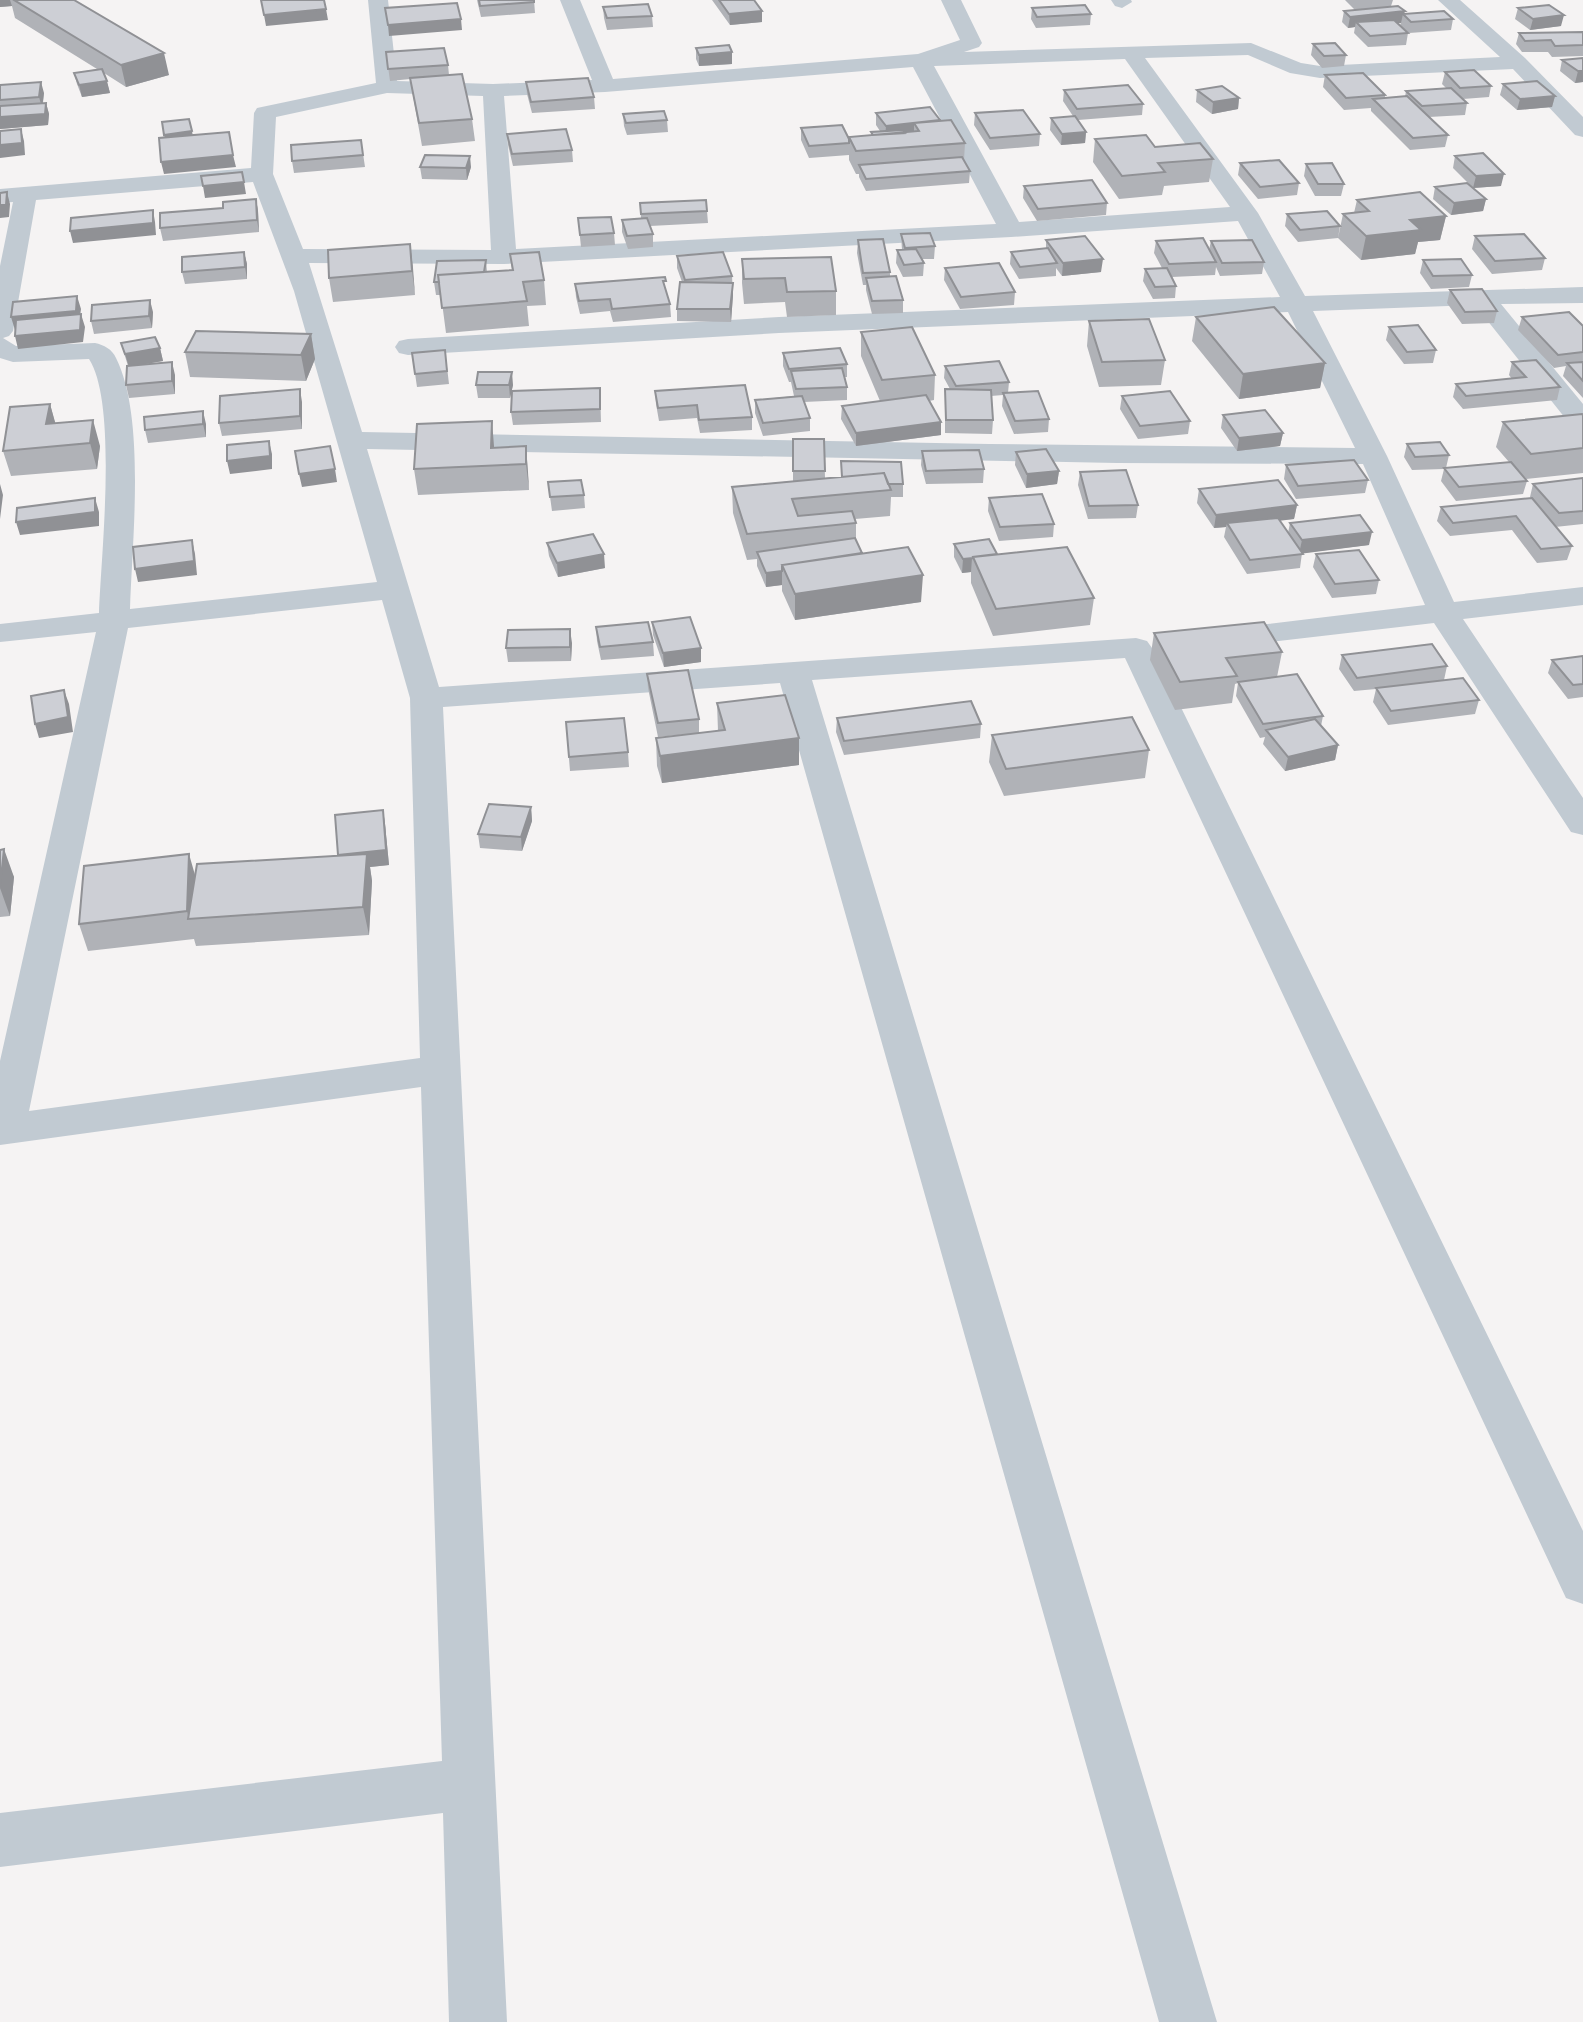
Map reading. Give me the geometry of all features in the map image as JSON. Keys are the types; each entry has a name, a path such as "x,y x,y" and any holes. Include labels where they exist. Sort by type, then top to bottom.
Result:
{"street":[{"path":"378,0 387,87"},
{"path":"570,0 605,86"},
{"path":"920,60 972,43 951,0"},
{"path":"1448,0 1518,62 1583,130"},
{"path":"478,2022 426,698 307,291 262,174 265,113 387,87 493,90 605,86 920,60 1251,49 1297,69 1321,72 1518,62"},
{"path":"1132,54 1246,213 1296,303 1373,456 1443,612 1583,824"},
{"path":"920,60 1011,230"},
{"path":"493,90 504,257"},
{"path":"0,331 13,194 262,174"},
{"path":"294,256 504,257 1011,230 1246,213"},
{"path":"408,347 779,325 1296,303 1583,295"},
{"path":"1482,297 1583,422"},
{"path":"0,345 3,350 13,354 95,351 103,358 114,397 120,447 114,620 3,1130 440,1070"},
{"path":"350,440 1151,457 1373,456"},
{"path":"0,633 394,589"},
{"path":"426,698 1162,645 1583,596"},
{"path":"1162,645 1583,1582"},
{"path":"793,672 1188,2022"},
{"path":"0,1840 468,1784"}],"building":[{"path":"14,0 74,0 164,53 121,65"},
{"path":"261,0 324,0 326,9 264,15"},
{"path":"479,0 534,0 534,2 480,6"},
{"path":"719,0 754,0 762,11 729,14"},
{"path":"457,3 461,19 388,25 385,8"},
{"path":"648,4 652,16 607,18 603,7"},
{"path":"1085,5 1091,14 1037,17 1032,8"},
{"path":"1549,5 1564,15 1533,19 1518,8"},
{"path":"1398,6 1405,11 1350,17 1344,11"},
{"path":"1444,11 1453,19 1411,22 1403,14"},
{"path":"1394,20 1408,33 1370,36 1356,22"},
{"path":"1583,32 1583,45 1555,46 1551,40 1525,41 1519,33"},
{"path":"1335,43 1346,55 1324,56 1313,44"},
{"path":"729,45 732,52 699,55 696,48"},
{"path":"444,48 448,65 388,69 386,52"},
{"path":"1583,58 1583,71 1578,71 1562,60"},
{"path":"102,69 107,81 79,85 74,73"},
{"path":"1474,70 1491,86 1460,88 1445,72"},
{"path":"1363,73 1385,95 1346,98 1325,75"},
{"path":"462,74 472,119 419,123 410,78"},
{"path":"588,78 594,97 531,102 526,82"},
{"path":"1537,81 1555,96 1520,99 1503,84"},
{"path":"41,82 39,97 0,100 0,85"},
{"path":"1128,85 1143,104 1077,109 1064,90"},
{"path":"1222,86 1239,98 1213,102 1197,90"},
{"path":"1451,88 1467,103 1422,106 1406,91"},
{"path":"1407,96 1448,135 1413,138 1373,99"},
{"path":"46,103 45,114 0,117 0,106"},
{"path":"930,107 940,120 886,126 876,113"},
{"path":"1023,110 1040,134 990,138 975,113"},
{"path":"664,111 667,120 626,123 623,114"},
{"path":"1075,116 1086,132 1062,134 1051,118"},
{"path":"189,119 192,131 164,135 162,122"},
{"path":"951,120 965,143 856,151 849,137 919,131 914,123"},
{"path":"842,125 849,143 809,146 801,128"},
{"path":"21,129 22,143 0,145 0,131"},
{"path":"566,129 572,150 512,154 507,134"},
{"path":"903,130 905,133 873,135 871,132"},
{"path":"229,132 233,155 161,162 159,138"},
{"path":"1146,135 1155,147 1200,143 1213,159 1158,163 1165,172 1122,176 1095,139"},
{"path":"361,140 363,155 292,161 291,145"},
{"path":"1483,153 1504,174 1476,176 1455,156"},
{"path":"425,155 470,156 466,168 420,167"},
{"path":"962,157 970,171 866,179 859,165"},
{"path":"1279,160 1299,183 1260,187 1240,163"},
{"path":"1332,163 1344,184 1318,184 1306,164"},
{"path":"242,172 244,182 203,186 201,176"},
{"path":"1092,180 1107,203 1038,209 1024,186"},
{"path":"1467,183 1486,199 1454,203 1435,187"},
{"path":"7,192 6,205 0,205 0,193"},
{"path":"1420,192 1446,216 1410,220 1421,230 1366,236 1343,214 1369,211 1357,200"},
{"path":"256,199 257,220 160,228 160,213 223,208 223,202"},
{"path":"706,200 707,211 641,214 640,203"},
{"path":"153,210 153,223 70,231 71,218"},
{"path":"1327,211 1340,226 1300,230 1287,214"},
{"path":"611,217 614,233 580,235 578,218"},
{"path":"647,218 653,234 627,236 622,220"},
{"path":"930,233 935,246 905,248 901,234"},
{"path":"1524,234 1545,258 1495,261 1475,236"},
{"path":"1085,236 1103,259 1063,263 1046,240"},
{"path":"1203,238 1216,262 1169,264 1156,241"},
{"path":"883,239 890,272 863,273 858,240"},
{"path":"1252,240 1264,262 1222,263 1211,241"},
{"path":"410,244 412,271 329,278 328,250"},
{"path":"1048,248 1057,263 1020,267 1011,252"},
{"path":"916,249 924,263 904,265 897,250"},
{"path":"244,252 245,267 182,272 182,257"},
{"path":"539,252 544,280 523,282 527,301 442,308 438,275 513,270 510,254"},
{"path":"723,252 732,276 685,280 677,256"},
{"path":"831,257 836,291 787,292 785,278 744,279 742,259"},
{"path":"1461,259 1472,275 1433,276 1423,260"},
{"path":"486,260 484,272 438,275 439,282 434,282 437,261"},
{"path":"999,263 1015,292 961,297 945,268"},
{"path":"1167,268 1176,286 1155,287 1145,269"},
{"path":"896,276 903,300 872,301 866,278"},
{"path":"665,277 666,281 663,281 670,304 612,309 610,299 579,301 575,284"},
{"path":"680,282 733,283 730,309 677,309"},
{"path":"1482,289 1497,311 1465,312 1450,290"},
{"path":"77,296 76,311 11,317 13,302"},
{"path":"150,300 149,316 91,321 92,305"},
{"path":"1274,307 1325,363 1243,374 1196,317"},
{"path":"1569,312 1583,326 1583,352 1558,355 1522,317"},
{"path":"81,314 80,330 15,336 16,320"},
{"path":"1149,319 1165,360 1102,362 1089,321"},
{"path":"1418,325 1436,350 1407,352 1389,327"},
{"path":"912,327 935,375 882,380 861,332"},
{"path":"196,331 311,334 301,355 185,352"},
{"path":"155,337 160,348 125,354 121,343"},
{"path":"840,348 847,364 789,369 783,353"},
{"path":"445,350 447,371 415,374 412,353"},
{"path":"1536,360 1560,387 1466,396 1456,384 1526,377 1512,362"},
{"path":"999,361 1009,382 956,386 945,366"},
{"path":"172,362 172,381 126,385 127,366"},
{"path":"1583,362 1583,381 1567,363"},
{"path":"842,368 847,387 796,389 791,371"},
{"path":"478,372 512,372 509,385 476,385"},
{"path":"745,385 752,417 699,420 697,405 658,408 655,391"},
{"path":"600,388 600,409 511,412 512,391"},
{"path":"300,389 300,416 219,423 220,396"},
{"path":"945,389 991,390 993,420 946,420"},
{"path":"1038,391 1049,419 1015,421 1003,393"},
{"path":"1170,391 1190,421 1140,426 1122,396"},
{"path":"926,395 941,422 856,433 842,406"},
{"path":"802,396 810,418 763,423 755,400"},
{"path":"50,404 46,424 93,420 90,443 3,451 10,407"},
{"path":"1265,410 1283,433 1239,438 1223,415"},
{"path":"203,411 203,424 145,430 144,417"},
{"path":"1582,414 1583,448 1531,454 1503,422"},
{"path":"492,421 491,448 526,446 526,464 414,469 417,424"},
{"path":"793,439 824,439 825,471 793,471"},
{"path":"269,441 270,456 227,461 227,445"},
{"path":"1440,442 1449,455 1415,457 1407,444"},
{"path":"330,446 335,469 299,474 295,451"},
{"path":"1046,449 1059,471 1027,474 1016,452"},
{"path":"979,450 984,469 926,471 922,451"},
{"path":"1354,460 1368,480 1298,486 1286,465"},
{"path":"841,461 901,462 903,484 888,484 884,473 842,477"},
{"path":"1511,462 1527,481 1459,487 1444,468"},
{"path":"1126,470 1138,505 1089,506 1080,472"},
{"path":"884,473 891,490 792,499 798,516 852,511 856,523 747,534 732,487"},
{"path":"1583,478 1583,511 1559,513 1533,484"},
{"path":"581,480 584,495 550,497 548,482"},
{"path":"1278,480 1297,505 1216,515 1199,489"},
{"path":"1042,494 1054,524 1000,527 989,498"},
{"path":"95,498 95,512 16,522 17,508"},
{"path":"1532,498 1572,546 1541,549 1516,516 1453,523 1441,507"},
{"path":"1360,515 1372,532 1302,540 1290,523"},
{"path":"1278,518 1303,554 1250,560 1227,523"},
{"path":"593,534 604,554 557,563 547,543"},
{"path":"855,538 862,553 782,565 782,571 766,573 757,552"},
{"path":"989,539 997,554 963,559 954,544"},
{"path":"192,540 194,561 135,569 133,547"},
{"path":"908,547 923,575 795,594 782,565"},
{"path":"1067,547 1094,598 996,609 973,557"},
{"path":"1359,550 1379,580 1335,584 1316,554"},
{"path":"690,617 701,648 663,653 652,622"},
{"path":"648,622 653,642 600,647 596,627"},
{"path":"1264,622 1282,652 1226,658 1237,676 1180,682 1154,633"},
{"path":"570,629 570,647 506,648 508,630"},
{"path":"1432,644 1447,666 1357,678 1342,655"},
{"path":"1583,656 1583,684 1573,685 1552,660"},
{"path":"688,670 699,719 658,723 647,674"},
{"path":"1297,674 1323,716 1263,724 1238,682"},
{"path":"1463,678 1479,700 1391,711 1376,688"},
{"path":"64,690 68,717 35,724 31,696"},
{"path":"785,695 799,738 660,756 656,738 725,730 717,703"},
{"path":"971,701 981,724 844,741 837,718"},
{"path":"1132,717 1149,750 1006,769 992,735"},
{"path":"624,718 628,752 569,757 566,722"},
{"path":"1315,719 1338,745 1288,757 1266,730"},
{"path":"489,804 531,807 521,837 478,834"},
{"path":"383,810 386,850 338,855 335,815"},
{"path":"4,849 0,887 0,850"},
{"path":"189,854 187,911 79,924 84,866"},
{"path":"367,854 363,907 188,919 197,864"}]}
